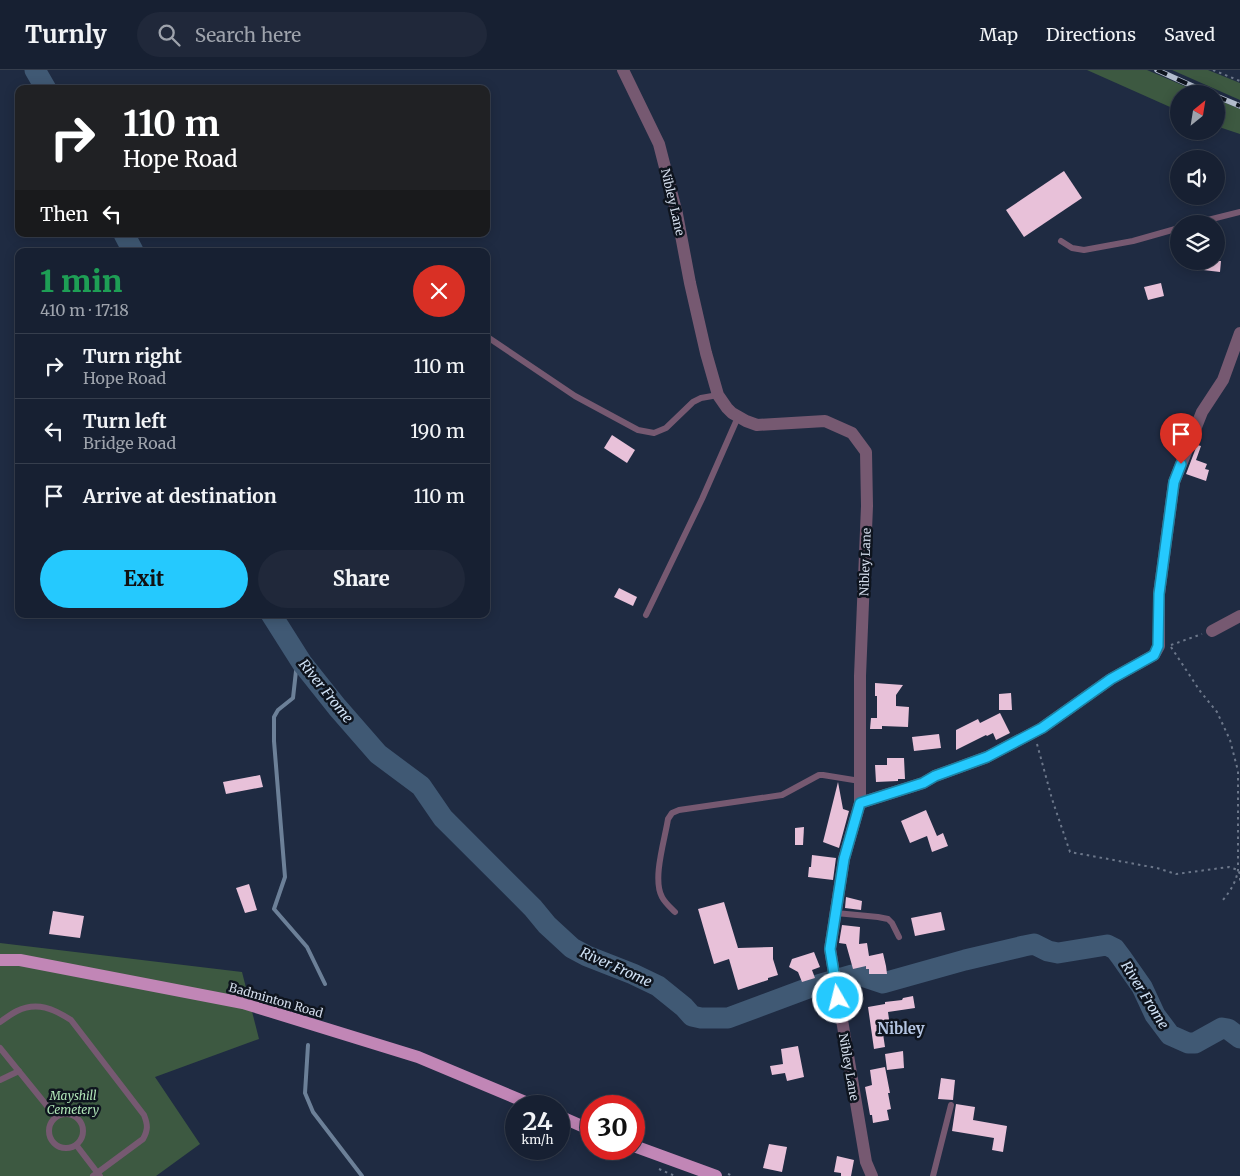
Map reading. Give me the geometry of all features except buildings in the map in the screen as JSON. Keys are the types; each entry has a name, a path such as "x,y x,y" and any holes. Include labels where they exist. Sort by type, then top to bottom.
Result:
{"main road":[{"name":"Badminton Road","path":"0,960 20,960 243,1003 418,1057 509,1095"},
{"path":"645,1150 716,1176"}],"street":[{"name":"Nibley Lane","path":"623,70 659,144 677,214 706,353 718,395 726,408 738,417 758,425 825,421 852,433 866,452 867,506 860,676 860,803 844,859 830,949 866,1162 872,1176"},
{"path":"860,803 923,783 935,776 987,757 1042,728 1111,679 1154,655 1164,646 1159,594 1174,482 1202,412 1223,380 1240,333"},
{"path":"1212,631 1240,616"}],"lane":[{"path":"1225,216 1240,212"},
{"path":"1061,240 1072,248 1084,250 1134,241 1170,231"},
{"path":"490,339 575,396 638,430 654,433 666,428 693,402 701,398 718,395"},
{"path":"646,615 702,499 738,417"},
{"path":"675,912 662,898 658,881 668,819 672,813 679,810 782,795 819,775 860,780"},
{"path":"836,913 878,917 888,920 892,923 899,937"},
{"path":"0,1022 27,1007 43,1006 57,1011 71,1020 144,1115 148,1131 143,1139 97,1175 77,1146"},
{"path":"0,1048 56,1117"},
{"path":"0,1080 18,1071"},
{"path":"933,1176 951,1105"},
{"path":"68,1114 77,1117 84,1127 83,1137 77,1146 66,1149 58,1147 49,1136 50,1125 56,1117 68,1114"}],"path":[{"path":"1213,70 1240,81"},
{"path":"1164,646 1212,631"},
{"path":"1164,646 1176,653 1216,712 1230,740 1238,771 1238,870 1232,889 1223,900"},
{"path":"1032,733 1035,737 1052,799 1070,852 1157,868 1176,874 1229,867 1238,870 1240,874"}],"green space":[{"path":"1087,70 1147,70 1182,85 1170,85 1170,107"},
{"path":"1172,70 1208,70 1240,83 1240,100 1225,93 1225,85 1206,85"},
{"path":"1225,103 1240,109 1240,134 1225,129"},
{"name":"Mayshill Cemetery","path":"0,943 242,972 259,1039 155,1077 200,1144 156,1176 0,1176"}],"waterway":[{"name":"River Frome","path":"35,70 44,85"},
{"name":"River Frome","path":"126,237 131,248"},
{"name":"River Frome","path":"274,618 302,663 378,754 421,786 443,818 533,908 547,925 572,948 658,986 692,1016 728,1018 814,986 852,975 862,976 883,983 965,960 1034,944 1048,951 1058,953 1107,945 1115,949 1142,987 1155,1015 1170,1035 1188,1043 1195,1043 1222,1028 1228,1029 1240,1038"},
{"path":"302,663 296,671 293,698 278,710 274,717 274,741 285,877 274,909 307,947 325,984"},
{"path":"308,1045 305,1093 313,1112 362,1176"}],"railway":[{"path":"1157,70 1190,85"},
{"path":"1225,100 1240,106"}],"district":[{"name":"Nibley","path":"901,1028"}],"route":[{"path":"838,998 830,949 844,859 860,803 923,783 935,776 987,757 1042,728 1111,679 1154,655 1158,646 1159,594 1174,482 1181,464"}]}
